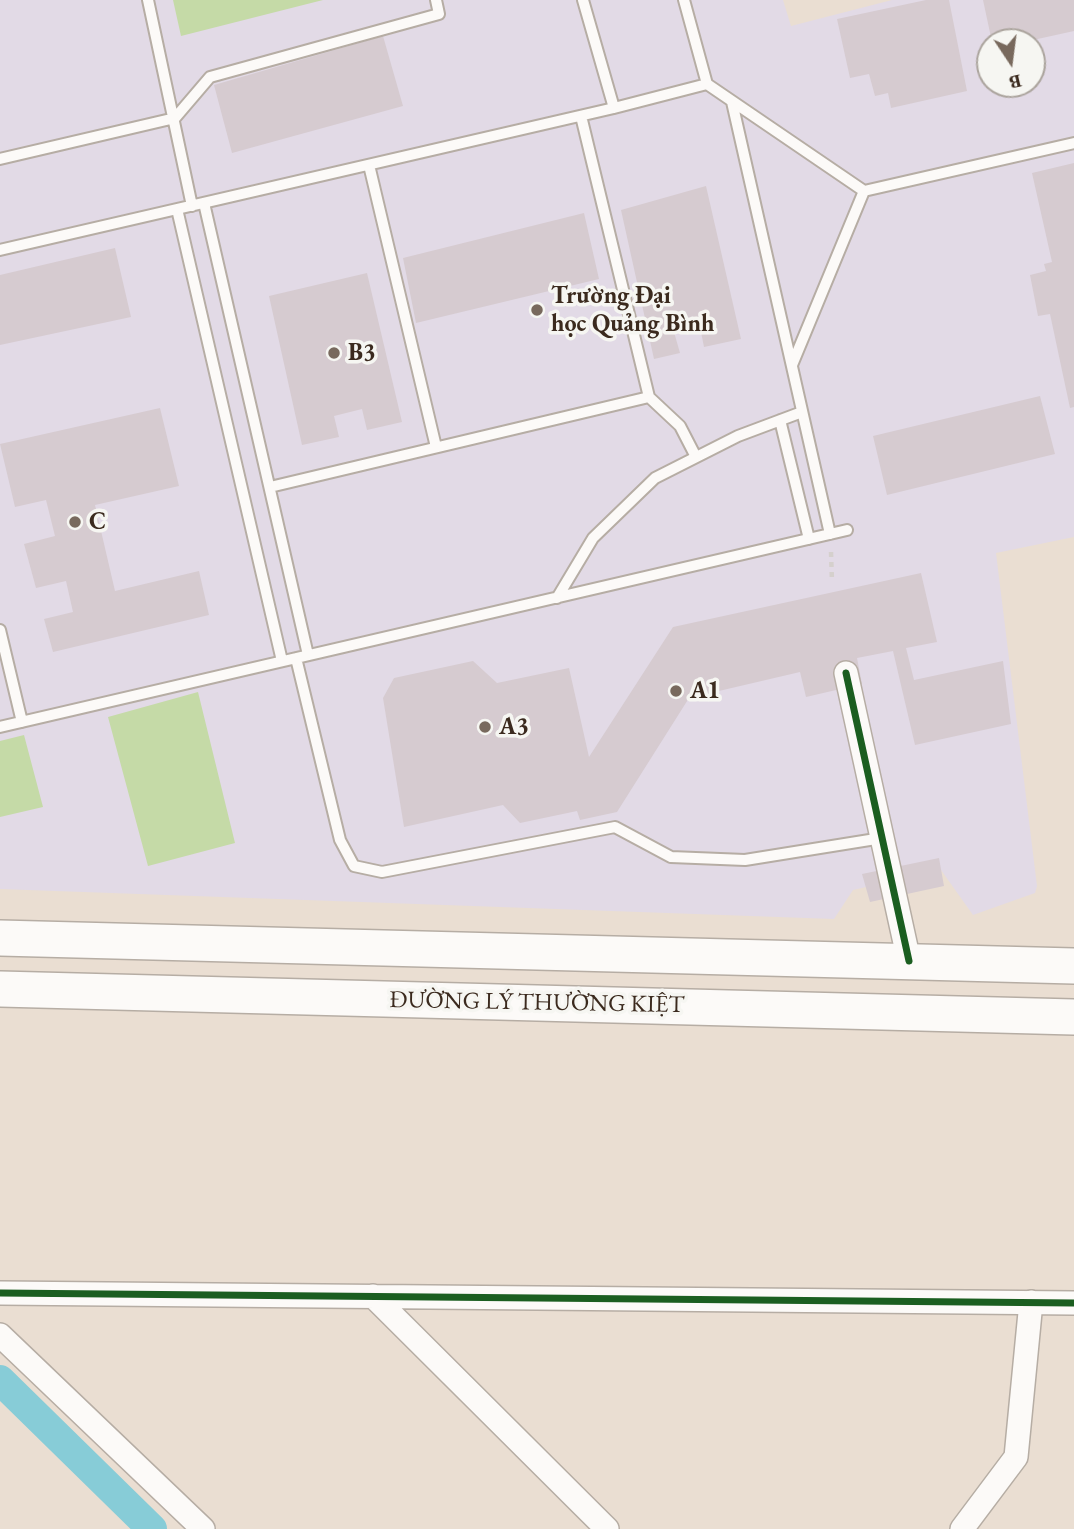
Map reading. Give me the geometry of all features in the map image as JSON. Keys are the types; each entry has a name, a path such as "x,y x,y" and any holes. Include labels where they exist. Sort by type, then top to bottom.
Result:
{"main road":[{"name":"ĐƯỜNG LÝ THƯỜNG KIỆT","path":"0,938 1074,966"},
{"path":"591,1004 599,954"},
{"name":"ĐƯỜNG LÝ THƯỜNG KIỆT","path":"0,989 1074,1017"}],"street":[{"path":"846,673 909,961"},
{"path":"0,1293 1074,1303"},
{"path":"373,1296 607,1529"},
{"path":"962,1529 1016,1457 1031,1302"},
{"path":"0,1335 203,1529"}],"lane":[{"path":"148,0 175,118 270,487 340,840 354,866 382,872 615,827 671,857 745,860 882,838"},
{"path":"0,159 175,118 210,77 439,13 436,0"},
{"path":"583,0 614,108"},
{"path":"684,0 707,84 864,191 1074,143"},
{"path":"0,250 581,116 707,84"},
{"path":"732,103 830,534"},
{"path":"581,116 649,397 680,426 696,457"},
{"path":"369,165 436,447"},
{"path":"792,365 864,191"},
{"path":"177,209 282,661"},
{"path":"270,487 649,397"},
{"path":"557,598 593,538 655,478 738,436 802,412"},
{"path":"780,420 809,539"},
{"path":"0,727 847,530"},
{"path":"0,630 22,722"}],"path":[{"path":"830,534 832,582"}],"shaded area":[{"name":"Trường Đại học Quảng Bình","path":"0,0 783,0 791,26 892,0 1074,0 1074,537 996,553 1037,886 1035,893 973,915 941,870 853,890 834,919 0,889"}],"green space":[{"path":"173,0 323,0 181,36"},
{"path":"198,692 235,843 148,866 108,717"},
{"path":"24,735 43,807 0,817 0,741"}],"building":[{"path":"926,0 949,0 967,91 891,108 888,93 875,96 869,74 850,78 837,19"},
{"path":"983,0 1074,0 1074,31 1046,37 1046,28 989,28"},
{"path":"383,36 403,106 232,153 214,85"},
{"path":"1074,163 1074,407 1070,408 1050,314 1038,316 1030,275 1046,271 1044,264 1052,262 1032,173"},
{"path":"706,186 741,339 704,347 700,327 674,332 680,353 654,359 621,210"},
{"path":"584,213 599,279 416,323 403,258"},
{"path":"115,248 131,317 0,345 0,275"},
{"name":"B3","path":"367,273 402,422 367,430 362,409 334,416 339,437 302,445 269,296"},
{"path":"1040,396 1055,454 887,495 873,436"},
{"name":"C","path":"160,408 179,486 95,505 115,591 199,571 209,615 53,652 44,619 73,612 66,581 36,588 24,544 55,536 46,500 15,507 0,444"},
{"path":"921,573 937,642 906,648 914,680 1003,661 1011,724 915,745 893,651 857,658 862,684 806,697 800,672 689,698 617,812 580,820 577,811 520,823 503,805 404,827 383,698 394,678 473,661 497,683 569,668 589,757 673,627"},
{"path":"939,858 944,886 870,902 862,874"}],"waterway":[{"path":"0,1380 152,1529"}],"cycle path":[{"path":"846,673 909,961"},
{"path":"0,1293 1074,1303"}],"place":[{"name":"Trường Đại học Quảng Bình","path":"537,310"},
{"name":"B3","path":"334,353"},
{"name":"C","path":"75,522"},
{"name":"A1","path":"676,691"},
{"name":"A3","path":"485,727"}]}
